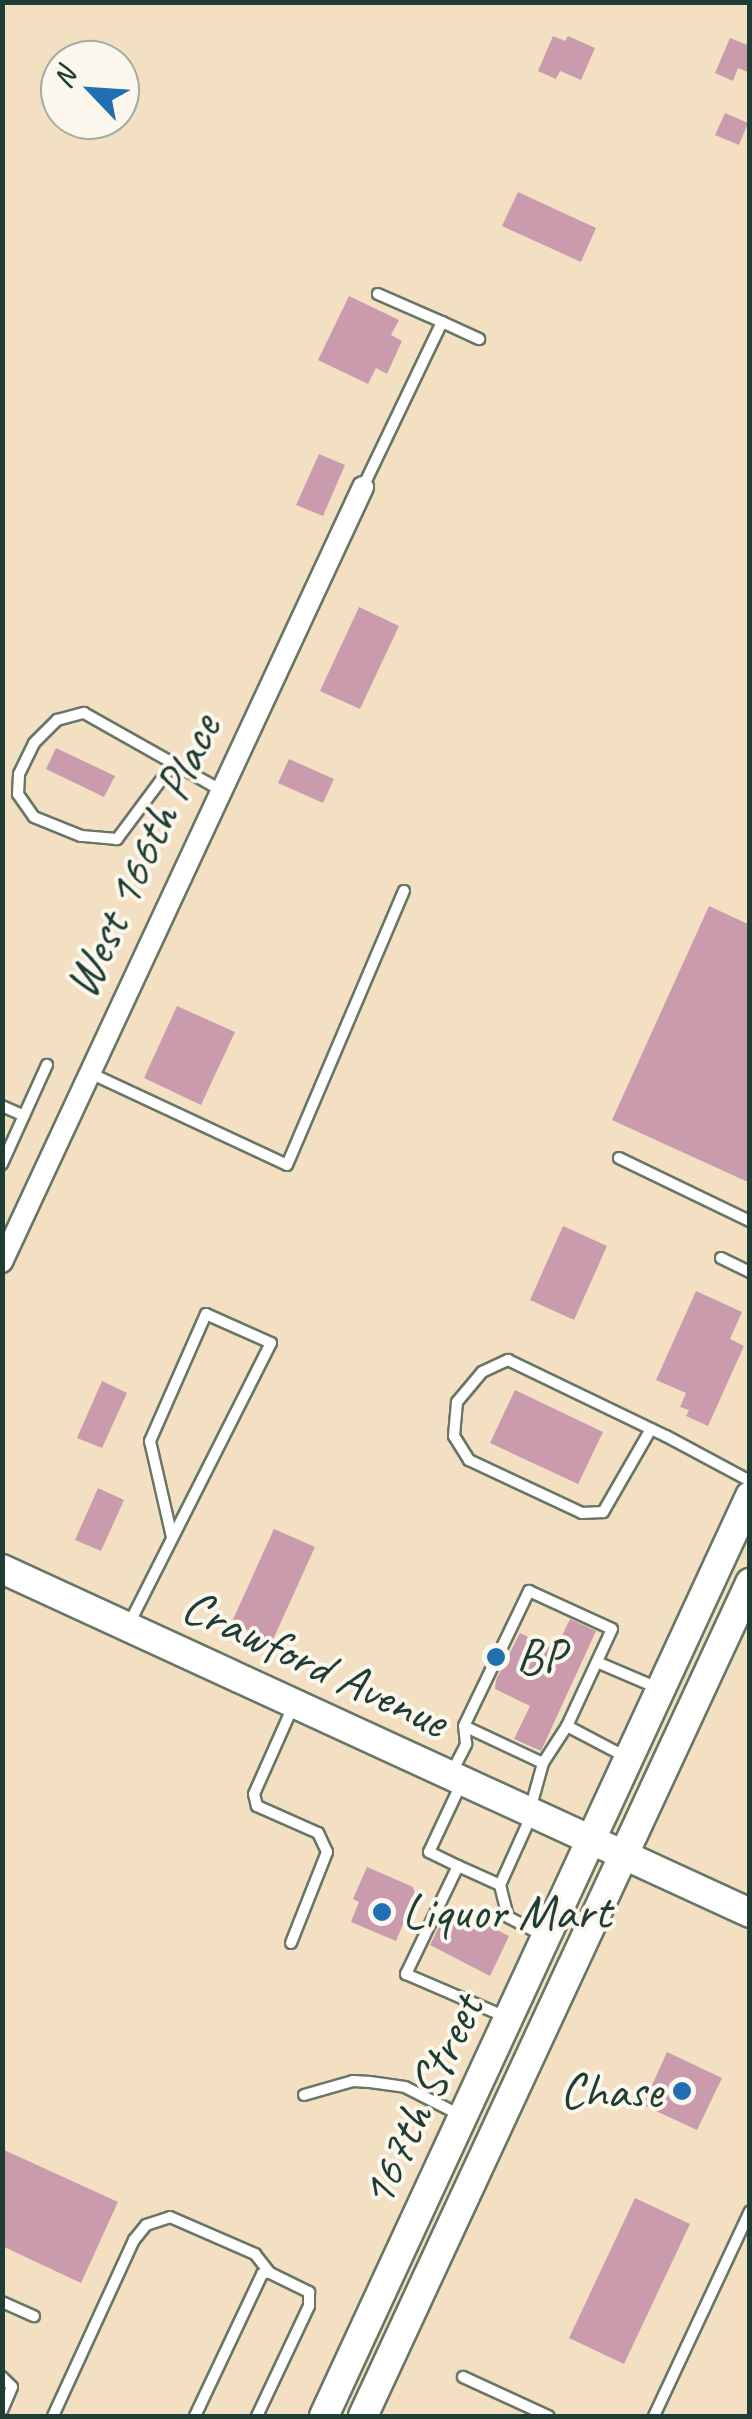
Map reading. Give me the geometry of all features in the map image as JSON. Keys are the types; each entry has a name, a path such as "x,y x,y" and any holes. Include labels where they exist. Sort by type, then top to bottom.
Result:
{"main road":[{"name":"167th Street","path":"324,2416 750,1496"},
{"name":"Crawford Avenue","path":"2,1570 750,1912"},
{"name":"167th Street","path":"363,2416 750,1583"}],"street":[{"name":"West 166th Place","path":"2,1262 362,488"}],"lane":[{"path":"378,294 479,339"},
{"path":"362,488 442,322"},
{"path":"173,764 117,839 82,836 34,817 18,794 19,774 34,743 57,720 84,712 219,789"},
{"path":"90,1073 287,1165 404,891"},
{"path":"2,1164 46,1065"},
{"path":"2,1106 24,1116"},
{"path":"619,1158 750,1220"},
{"path":"721,1258 750,1272"},
{"path":"128,1627 271,1344 206,1314 150,1441 172,1537"},
{"path":"651,1429 602,1512 582,1514 469,1460 454,1436 457,1402 482,1372 508,1360 651,1429 750,1480"},
{"path":"500,1885 428,1852 457,1778 466,1744 464,1726 529,1591 612,1629 567,1726 542,1763 531,1812 500,1885 508,1918 546,1937"},
{"path":"597,1662 661,1690"},
{"path":"291,1942 327,1852 318,1833 257,1806 254,1794 295,1704"},
{"path":"464,1726 542,1763"},
{"path":"567,1726 628,1758"},
{"path":"458,1866 406,1974 508,2019"},
{"path":"304,2095 352,2081 370,2082 405,2087 463,2117"},
{"path":"654,2416 750,2211"},
{"path":"52,2416 134,2240 146,2225 170,2217 255,2254 270,2273 309,2292 309,2306 258,2416"},
{"path":"195,2416 262,2274 270,2273"},
{"path":"2,2302 34,2316"},
{"path":"2,2410 12,2388 3,2377"},
{"path":"463,2377 548,2416"}],"building":[{"path":"553,36 565,41 568,36 595,48 581,80 560,71 556,79 538,71"},
{"path":"730,38 750,46 750,73 738,68 733,81 715,73"},
{"path":"725,113 748,123 739,145 715,135"},
{"path":"518,192 596,228 581,262 502,226"},
{"path":"349,296 399,320 391,335 402,341 387,374 376,368 368,384 318,360"},
{"path":"319,454 345,465 323,516 296,505"},
{"path":"359,607 399,626 360,709 320,691"},
{"path":"56,748 115,776 104,797 46,769"},
{"path":"289,759 334,779 323,803 278,783"},
{"path":"709,906 750,925 750,1183 612,1120"},
{"path":"177,1006 235,1032 201,1105 144,1078"},
{"path":"563,1226 607,1246 574,1320 530,1300"},
{"path":"696,1291 742,1312 730,1339 744,1346 708,1426 686,1416 689,1410 680,1407 686,1393 656,1380"},
{"path":"102,1381 127,1393 102,1448 77,1438"},
{"path":"515,1390 603,1432 578,1484 490,1443"},
{"path":"98,1488 124,1500 101,1551 75,1540"},
{"path":"274,1529 315,1547 271,1644 230,1626"},
{"name":"BP","path":"570,1619 596,1631 541,1751 514,1739 530,1706 495,1689 496,1680 520,1633 555,1650"},
{"name":"Liquor Mart","path":"367,1867 413,1887 415,1895 396,1941 351,1922 359,1902 353,1899"},
{"path":"449,1906 509,1936 490,1976 430,1945"},
{"name":"Chase","path":"667,2052 722,2078 697,2130 643,2105"},
{"path":"2,2149 118,2202 81,2283 2,2246"},
{"path":"635,2198 690,2224 624,2364 569,2338"}],"place":[{"name":"BP","path":"496,1657"},
{"name":"Liquor Mart","path":"382,1912"},
{"name":"Chase","path":"682,2091"}]}
